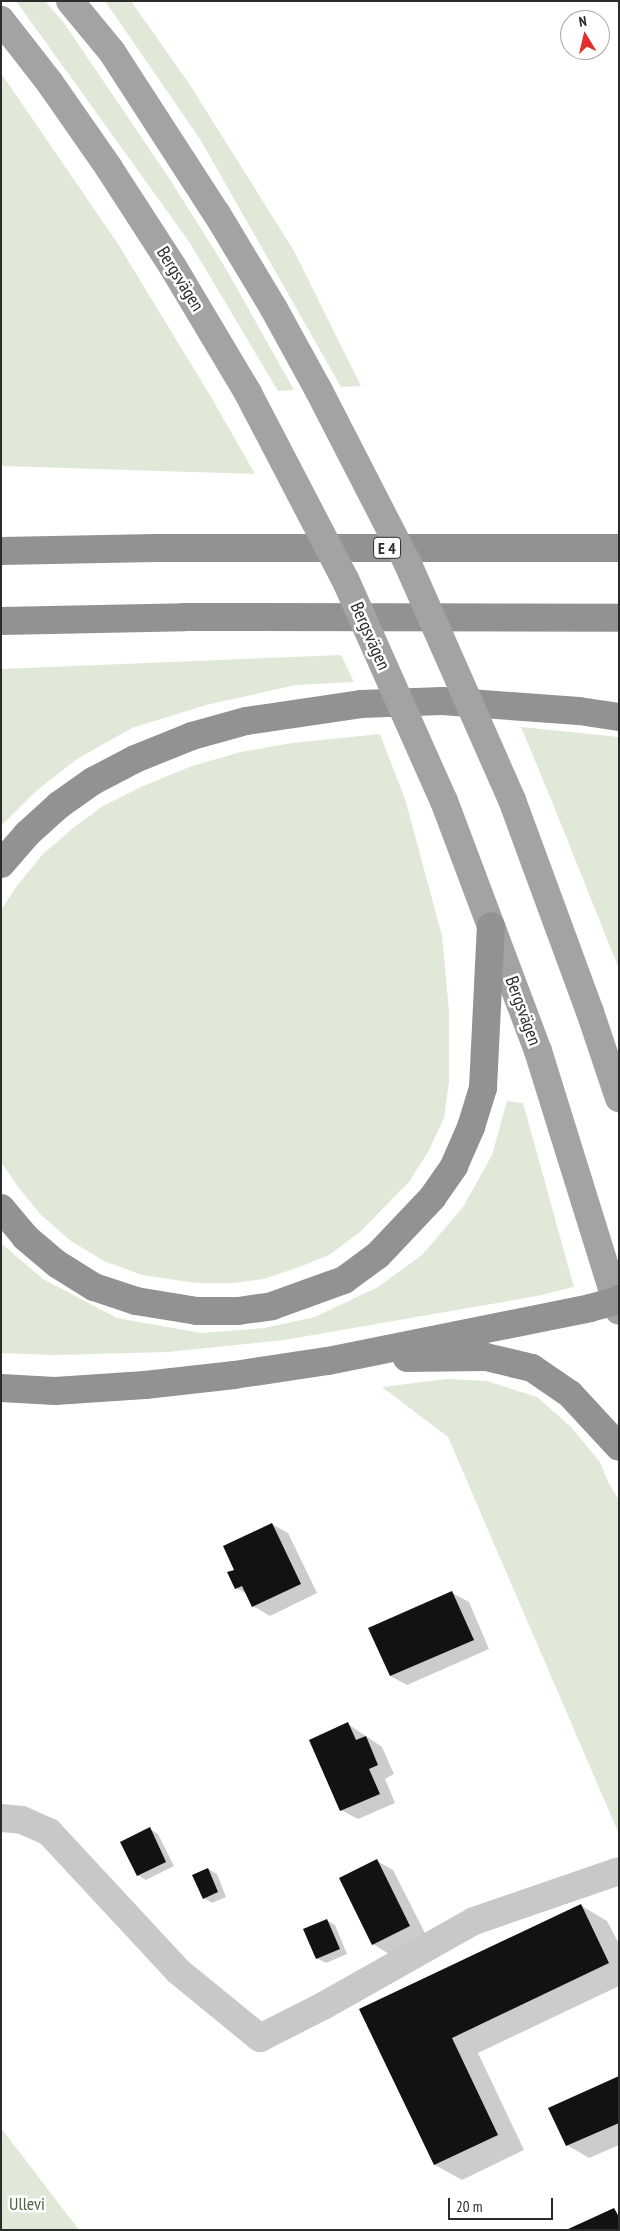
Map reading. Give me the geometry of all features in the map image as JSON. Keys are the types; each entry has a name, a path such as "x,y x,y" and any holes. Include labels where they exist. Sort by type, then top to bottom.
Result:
{"highway":[{"name":"E 4","path":"1,551 155,548 619,548"},
{"path":"1,621 185,617 619,618"},
{"path":"1,864 27,834 59,805 93,781 135,759 192,736 246,721 361,704 442,701 569,710 619,717"},
{"path":"1,1208 25,1237 58,1264 94,1286 136,1301 197,1311 238,1311 272,1306 344,1280 378,1255 432,1198 454,1166 471,1128 483,1088 492,926"},
{"path":"1,1388 55,1391 145,1385 234,1375 328,1361 618,1304"},
{"path":"328,1361 486,1357 532,1368 570,1394 619,1447"}],"main road":[{"path":"70,1 112,52 217,214 274,309 318,389 407,562 512,800 590,1012 619,1098"},
{"name":"Bergsvägen","path":"1,20 50,83 110,168 178,275 248,393 345,579 444,801 492,926 538,1051 618,1304"}],"lane":[{"path":"1,1818 22,1820 48,1832 178,1970 260,2038 323,2006 474,1921 619,1871"}],"green space":[{"path":"16,1 45,1 64,23 169,178 225,267 294,390 278,391 190,243"},
{"path":"105,1 131,1 190,85 294,251 361,386 341,387 200,139"},
{"path":"1,73 118,244 211,397 255,474 1,466"},
{"path":"341,655 354,682 296,685 206,705 132,728 77,759 35,792 1,826 1,669"},
{"path":"521,727 619,737 619,969 551,799"},
{"path":"380,734 406,802 442,936 449,1010 449,1082 444,1118 428,1152 409,1182 360,1232 329,1255 264,1279 234,1283 196,1283 142,1275 104,1261 71,1241 42,1216 1,1162 1,910 16,887 43,854 73,828 103,806 141,787 192,766 241,752 292,743"},
{"path":"507,1101 523,1103 574,1287 537,1296 284,1340 168,1352 55,1355 1,1353 1,1243 43,1279 117,1318 201,1333 264,1328 315,1317 378,1287 422,1255 463,1207 492,1155"},
{"path":"447,1379 487,1381 537,1397 571,1427 600,1462 608,1482 619,1500 619,1834 448,1437 382,1387"},
{"name":"Ullevi","path":"1,2128 79,2230 1,2230"}],"building":[{"path":"272,1523 301,1584 252,1607 242,1586 235,1589 227,1572 234,1570 223,1546"},
{"path":"452,1591 474,1640 390,1676 368,1628"},
{"path":"348,1722 356,1740 366,1736 378,1765 369,1769 380,1794 340,1811 309,1740"},
{"path":"150,1827 166,1862 137,1876 120,1842"},
{"path":"377,1859 410,1926 372,1945 339,1878"},
{"path":"208,1868 218,1892 203,1899 192,1875"},
{"path":"581,1904 609,1963 452,2038 498,2135 434,2165 359,2009"},
{"path":"327,1919 340,1949 316,1959 303,1929"},
{"path":"619,2076 619,2123 566,2146 548,2108"},
{"path":"614,2208 619,2217 619,2230 566,2230"}]}
